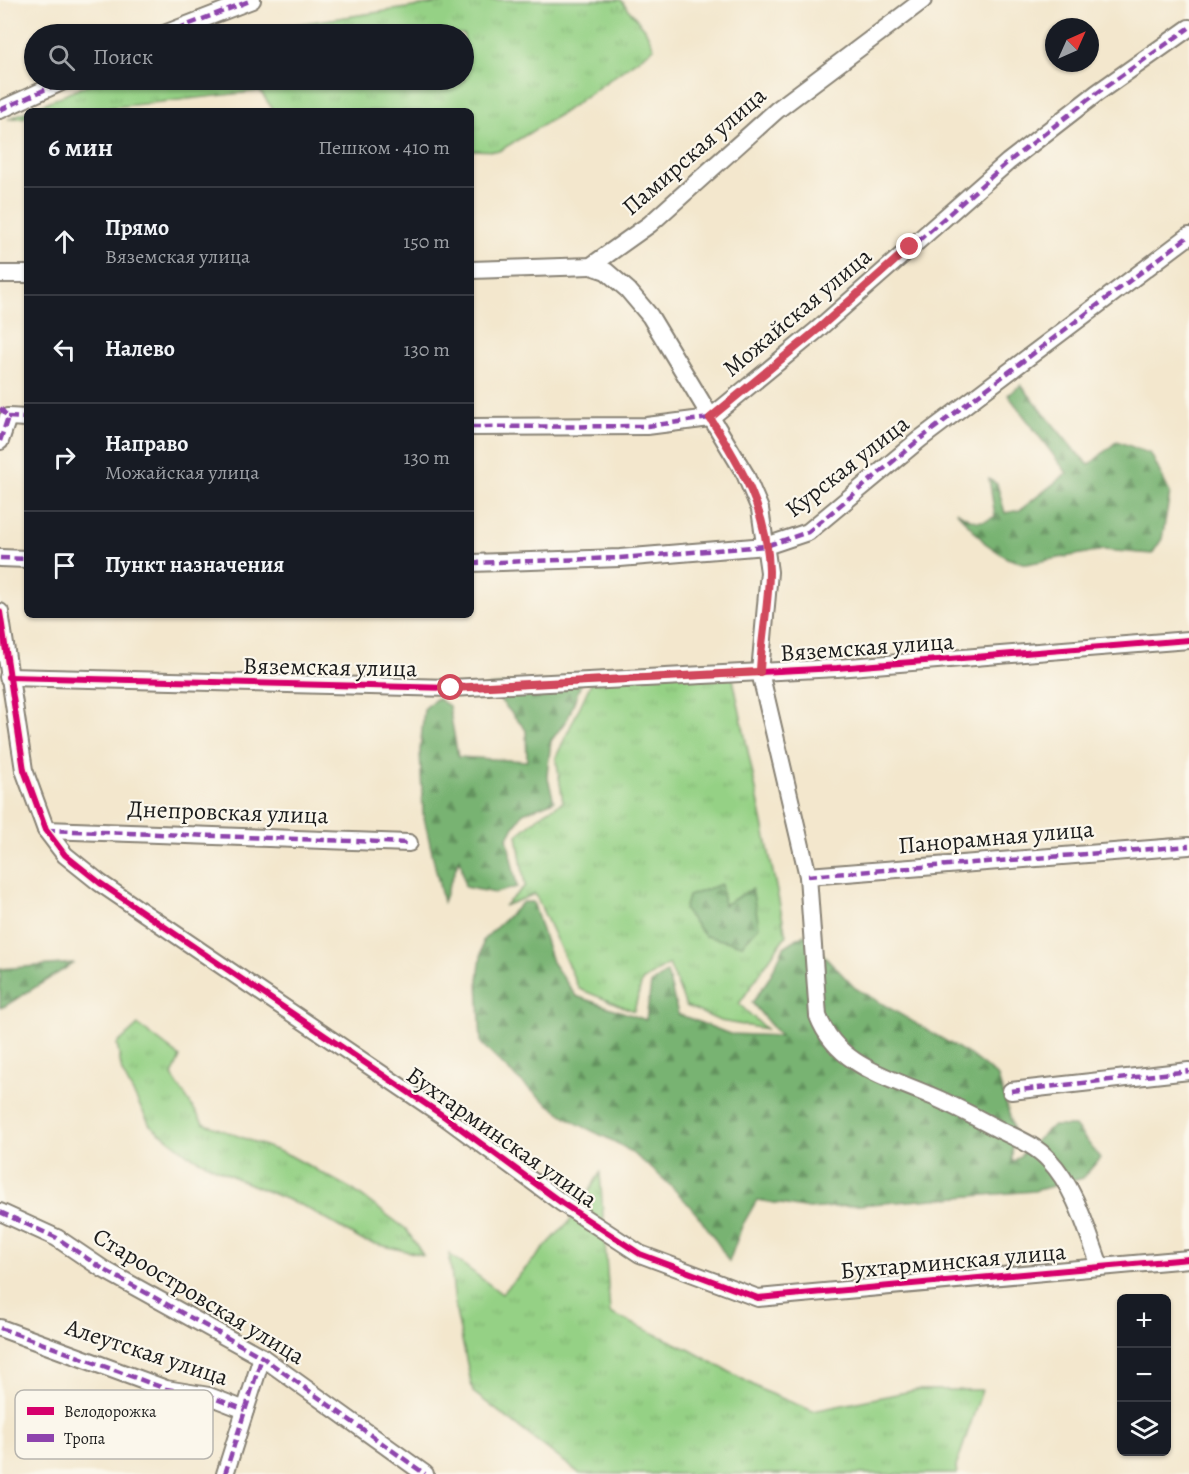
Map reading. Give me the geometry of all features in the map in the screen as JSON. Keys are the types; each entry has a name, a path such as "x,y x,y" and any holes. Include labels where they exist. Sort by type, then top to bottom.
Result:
{"street":[{"path":"190,24 252,0"},
{"name":"Памирская улица","path":"591,266 650,224 777,110 923,0"},
{"name":"Можайская улица","path":"710,418 817,330 1008,162 1097,93 1189,28"},
{"path":"0,110 44,90"},
{"name":"Курская улица","path":"474,563 620,558 766,546 808,532 920,439 1189,236"},
{"path":"474,270 591,266 606,271 628,290 650,316 745,474 760,509 769,572 760,672 808,876 818,1016 824,1033 839,1051 881,1077 928,1094 1031,1145 1049,1160 1074,1201 1100,1266"},
{"path":"0,274 24,274"},
{"path":"0,441 4,412 24,417"},
{"path":"474,427 646,426 710,418"},
{"path":"0,558 24,559"},
{"name":"Бухтарминская улица","path":"0,612 8,677 24,770 46,830 65,855 100,883 445,1117 562,1203 640,1254 758,1298 1189,1259"},
{"name":"Вяземская улица","path":"8,677 451,688 760,672 1189,640"},
{"name":"Днепровская улица","path":"46,830 409,843"},
{"name":"Панорамная улица","path":"808,876 1189,846"},
{"path":"1011,1090 1189,1071"},
{"name":"Староостровская улица","path":"0,1212 57,1238 103,1269 262,1357 425,1474"},
{"name":"Алеутская улица","path":"0,1328 172,1390"},
{"path":"225,1474 262,1357"},
{"name":"Алеутская улица","path":"213,1398 245,1410"}],"green space":[{"path":"461,0 621,0 645,29 654,48 561,114 499,151 474,150 474,108 272,108 260,91 106,108 34,108 76,90 474,90 474,24 299,24"},
{"path":"24,112 24,117 8,119"},
{"path":"1021,385 1089,465 1117,441 1151,454 1170,493 1162,539 1152,554 1103,550 1026,564 1007,558 985,543 956,511 975,521 985,521 995,516 989,479 997,484 1005,513 1020,510 1067,473 1008,395"},
{"path":"730,664 786,935 739,1004 766,1029 720,1021 686,1006 669,964 642,981 634,1011 579,989 535,894 504,906 525,886 517,835 545,812 563,802 556,757 591,683 607,678"},
{"path":"582,681 568,718 551,741 547,775 554,801 523,813 507,838 517,887 495,893 465,887 460,857 443,902 423,813 420,751 424,709 437,698 449,706 458,757 527,761 526,730 488,686"},
{"path":"721,884 724,905 752,889 759,926 742,945 705,936 684,910 688,896"},
{"path":"523,902 533,902 552,962 576,996 646,1020 651,984 667,972 678,1014 730,1034 780,1036 752,1003 769,978 784,947 804,934 855,988 970,1055 998,1077 1013,1127 1012,1163 1052,1126 1075,1126 1100,1158 1083,1178 1034,1191 809,1209 757,1200 742,1226 729,1262 696,1213 656,1172 625,1148 556,1110 522,1083 481,1043 478,980 483,940"},
{"path":"74,963 5,1006 0,1008 0,969"},
{"path":"138,1025 180,1057 172,1076 203,1123 289,1155 353,1190 406,1229 423,1255 363,1241 305,1207 240,1180 189,1155 150,1125 122,1072 117,1044"},
{"path":"600,1173 610,1313 690,1350 766,1392 813,1411 916,1390 982,1390 956,1467 957,1474 580,1474 473,1392 456,1312 449,1254 502,1294 573,1217"}],"marked path":[{"path":"190,24 252,0"},
{"path":"474,427 647,426 710,418 817,330 1008,162 1097,93 1189,28"},
{"path":"0,110 44,90"},
{"path":"474,563 620,558 766,546 808,532 920,439 1189,236"},
{"path":"0,408 8,417"},
{"path":"8,417 24,418"},
{"path":"0,441 8,417"},
{"path":"0,558 24,559"},
{"path":"46,830 409,843"},
{"path":"808,876 1189,846"},
{"path":"1011,1091 1189,1071"},
{"path":"0,1212 57,1238 103,1269 262,1357 425,1474"},
{"path":"0,1328 172,1390"},
{"path":"225,1474 262,1357"},
{"path":"213,1398 245,1410"}],"cycle path":[{"path":"0,612 24,770 46,830 65,855 100,883 445,1117 562,1203 640,1254 758,1298 1189,1259"},
{"path":"8,677 451,688 837,668 1189,640"}],"route":[{"path":"451,688 760,672 769,572 760,509 745,474 710,418 774,363 817,330 910,247"}]}
